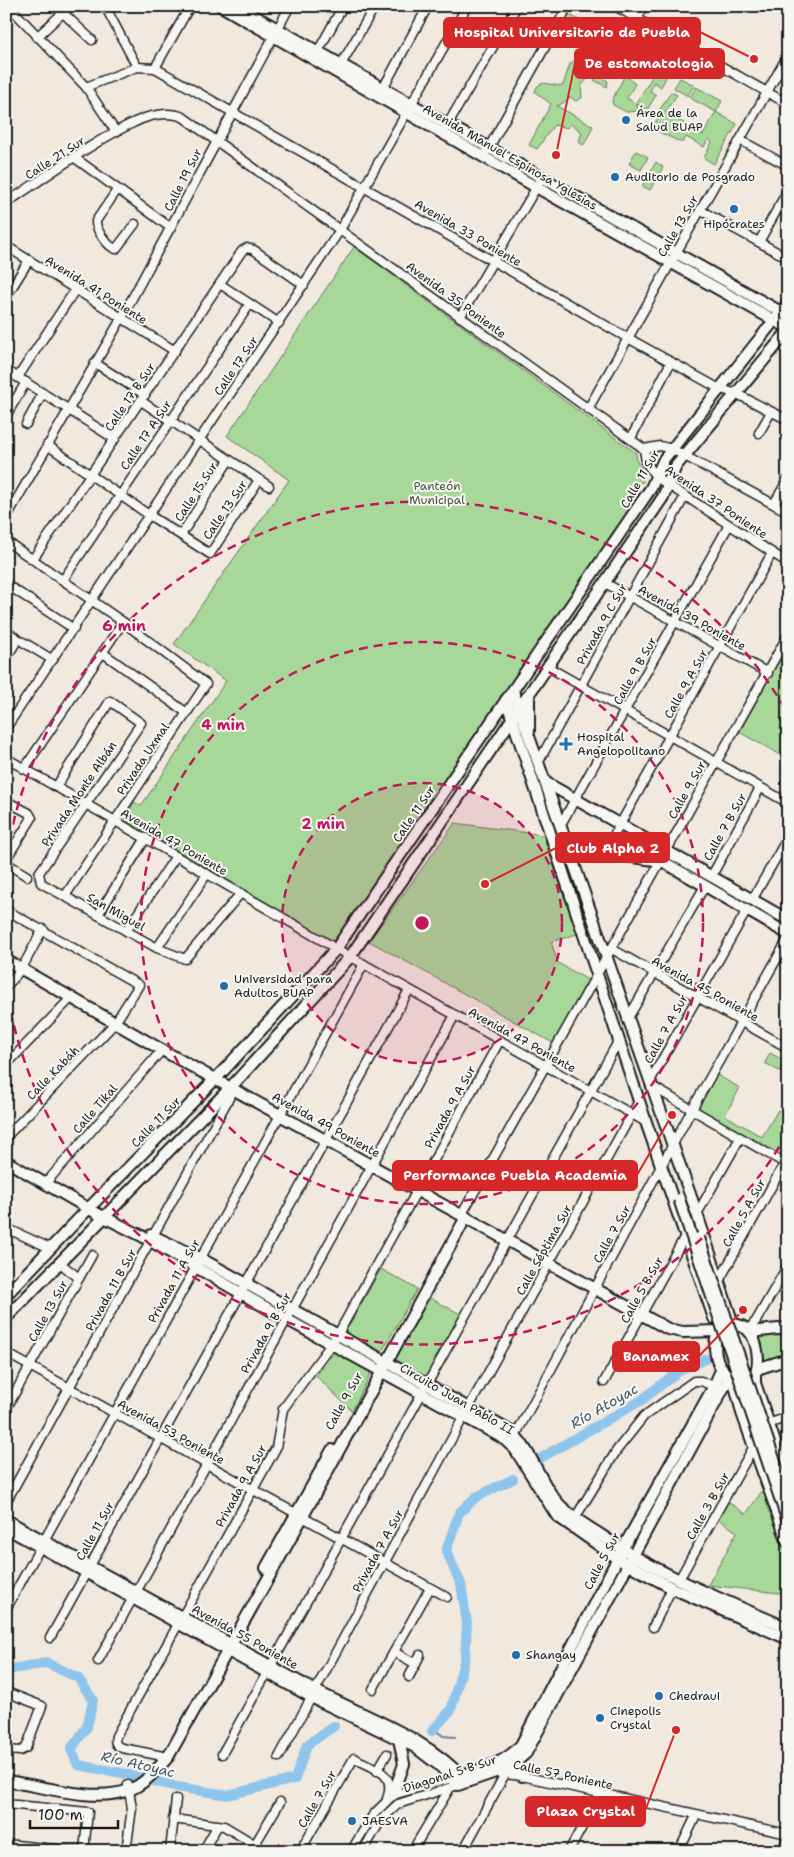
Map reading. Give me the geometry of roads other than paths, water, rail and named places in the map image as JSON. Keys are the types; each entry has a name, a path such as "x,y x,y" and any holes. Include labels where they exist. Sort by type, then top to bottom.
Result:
{"main road":[{"name":"Avenida Manuel Espinosa Yglesias","path":"221,6 235,8 538,183 781,317 788,329"},
{"name":"Calle 11 Sur","path":"6,1295 88,1208 216,1079 334,947 513,691 651,488 664,460 718,388 781,317 788,303"},
{"name":"Calle 11 Sur","path":"6,1318 103,1217 220,1105 350,957 663,497 676,466 688,458 693,445 737,394 788,329"},
{"path":"513,691 627,1020 697,1214 733,1324 749,1331 788,1328"},
{"path":"529,694 530,739"},
{"path":"506,700 646,1122 720,1330 715,1344 722,1368 732,1379 788,1543"},
{"path":"545,782 667,852 747,910 788,934"},
{"path":"567,848 662,861 752,900 788,920"},
{"name":"Avenida 49 Poniente","path":"6,960 162,1050 280,1113 642,1314 675,1331 720,1330"},
{"path":"672,1146 682,1199 788,1522"},
{"name":"Circuito Juan Pablo II","path":"6,1161 103,1217 152,1238 381,1366 515,1436 558,1503 624,1557 788,1628"},
{"path":"662,1165 682,1199 788,1500"},
{"name":"Calle 9 Sur","path":"133,1785 154,1769 165,1757 464,1216"},
{"path":"720,1330 733,1324"},
{"path":"749,1331 758,1356 755,1383 768,1424 785,1464 788,1481"},
{"path":"732,1379 746,1380 756,1371 788,1359"},
{"name":"Calle 5 Sur","path":"506,1767 540,1715 624,1557 718,1388 722,1368"},
{"name":"Calle 5 Sur","path":"718,1388 732,1379"},
{"name":"Circuito Juan Pablo II","path":"466,1412 510,1443 557,1516 672,1588 788,1639"},
{"name":"Avenida 55 Poniente","path":"6,1520 42,1544"},
{"name":"Avenida 55 Poniente","path":"6,1528 42,1544 313,1694 400,1739 426,1755 458,1782"},
{"name":"Avenida 55 Poniente","path":"313,1694 418,1740 458,1782"},
{"name":"Calle 5 Sur","path":"506,1767 526,1753 540,1715"},
{"path":"392,1799 404,1764 400,1739"},
{"path":"506,1767 518,1771 522,1776"},
{"name":"Diagonal 5 B Sur","path":"458,1782 506,1767"},
{"name":"Diagonal 5 B Sur","path":"458,1782 480,1770 506,1767"},
{"path":"6,1777 89,1791 108,1790 133,1785"},
{"path":"6,1782 89,1795 109,1795 133,1785"}],"street":[{"path":"10,6 37,37 86,87 116,132"},
{"path":"37,37 70,6"},
{"path":"86,87 137,68 105,6"},
{"path":"155,68 190,6"},
{"name":"Calle 19 Sur","path":"6,518 121,319 290,6"},
{"path":"316,55 343,6"},
{"path":"339,68 375,6"},
{"path":"381,92 428,6"},
{"name":"Calle 17 Sur","path":"6,728 93,601 340,230 467,6"},
{"path":"445,129 517,6"},
{"path":"486,152 568,6"},
{"path":"615,6 788,104"},
{"path":"637,19 644,6"},
{"path":"62,12 92,40"},
{"name":"Calle 13 Sur","path":"588,409 626,337 788,55"},
{"name":"Avenida 33 Poniente","path":"137,68 155,68 626,337 718,388 737,394 788,420"},
{"name":"Avenida 35 Poniente","path":"116,132 145,118 175,114 184,117 644,449"},
{"name":"Calle 21 Sur","path":"6,203 116,132"},
{"path":"740,140 788,166"},
{"path":"75,158 171,228"},
{"path":"460,317 494,262 538,183"},
{"path":"117,190 96,221 96,226 111,247 116,249 135,224"},
{"path":"759,242 788,190"},
{"path":"778,207 788,213"},
{"path":"700,210 788,258"},
{"name":"Avenida 41 Poniente","path":"6,246 175,351"},
{"name":"Calle 17 B Sur","path":"33,559 242,251 247,248 304,285"},
{"path":"6,297 29,260"},
{"path":"220,284 279,323"},
{"path":"18,377 75,290"},
{"name":"Calle 17 A Sur","path":"63,580 250,304"},
{"path":"630,438 671,362"},
{"path":"95,363 143,398 170,421 268,486"},
{"path":"7,372 18,377 115,439"},
{"path":"7,414 26,382"},
{"path":"26,424 43,393"},
{"path":"759,433 771,412"},
{"path":"47,445 181,535"},
{"path":"644,449 660,446 672,449 788,512"},
{"name":"Avenida 37 Poniente","path":"644,449 646,462 656,477 788,563"},
{"name":"Calle 15 Sur","path":"181,535 229,460"},
{"name":"Calle 13 Sur","path":"181,535 210,554 259,480"},
{"path":"774,504 788,480"},
{"name":"Privada 9 C Sur","path":"538,763 685,496"},
{"name":"Calle 9 B Sur","path":"560,826 626,711 728,525"},
{"path":"6,541 124,622 24,769"},
{"name":"Calle 9 A Sur","path":"604,853 772,553"},
{"name":"Avenida 39 Poniente","path":"605,583 768,673"},
{"path":"6,584 74,629"},
{"name":"Privada Uxmal","path":"65,896 206,684 124,622"},
{"path":"6,631 53,660"},
{"name":"Calle 9 Sur","path":"464,1216 597,974 788,635"},
{"path":"6,658 21,640"},
{"path":"103,652 187,713"},
{"path":"548,667 788,803"},
{"name":"Privada Monte Albán","path":"38,879 39,873 85,803 141,723 110,701 56,786"},
{"name":"Avenida 47 Poniente","path":"6,758 350,957 500,1040 548,1064 646,1122"},
{"name":"Calle 7 B Sur","path":"627,1020 760,788"},
{"path":"6,801 29,813 32,818 6,859"},
{"path":"752,900 788,837"},
{"path":"98,915 146,838"},
{"path":"126,931 176,856"},
{"path":"6,863 27,876"},
{"path":"157,948 207,874"},
{"name":"San Miguel","path":"38,879 41,883 157,948 185,959 241,893"},
{"path":"6,910 43,930 22,968 6,987"},
{"name":"Calle 7 A Sur","path":"651,1084 696,998 747,910"},
{"name":"Calle Kabáh","path":"6,1137 115,1023 139,985 43,930"},
{"name":"Calle 7 Sur","path":"515,1436 691,1111 788,939"},
{"name":"Avenida 45 Poniente","path":"612,949 696,998 788,1048"},
{"name":"Privada 11 A Sur","path":"6,1609 364,964"},
{"name":"Calle 11 Sur","path":"50,1638 409,990"},
{"path":"6,1066 72,997"},
{"name":"Privada 9 B Sur","path":"98,1661 455,1015"},
{"name":"Privada 9 A Sur","path":"165,1757 122,1748 114,1741 276,1448 283,1410 334,1340 500,1040"},
{"path":"222,1754 619,1040"},
{"name":"Calle Tikal","path":"45,1184 162,1050"},
{"path":"651,1084 691,1111 787,1162"},
{"name":"Calle Séptima Sur","path":"466,1412 639,1101"},
{"name":"Privada 11 B Sur","path":"6,1502 152,1238 220,1105"},
{"path":"697,1214 740,1138"},
{"name":"Calle 5 A Sur","path":"719,1281 787,1162"},
{"path":"6,1228 50,1248"},
{"name":"Calle 5 B Sur","path":"604,1382 685,1236"},
{"name":"Calle 13 Sur","path":"6,1408 92,1256"},
{"path":"749,1331 788,1265"},
{"name":"Calle 13 Sur","path":"65,1267 79,1278"},
{"name":"Avenida 53 Poniente","path":"6,1354 384,1564 447,1597"},
{"path":"575,1518 625,1439 650,1411 694,1381 701,1381 718,1388"},
{"name":"Privada 7 A Sur","path":"313,1694 466,1412"},
{"path":"768,1424 788,1417"},
{"name":"Calle 3 B Sur","path":"681,1576 754,1446"},
{"path":"374,1689 430,1588"},
{"path":"653,1627 672,1588"},
{"path":"394,1652 416,1664"},
{"path":"410,1677 420,1655"},
{"path":"6,1692 42,1706 24,1751 6,1750"},
{"path":"279,1757 313,1694"},
{"path":"362,1851 392,1799 390,1780 377,1771 387,1754"},
{"name":"Calle 7 Sur","path":"300,1851 354,1758 377,1771"},
{"name":"Calle 5 Sur","path":"463,1849 506,1767"},
{"name":"Calle 57 Poniente","path":"522,1776 788,1836"},
{"path":"412,1851 458,1782"},
{"name":"Diagonal 5 B Sur","path":"392,1799 458,1782"},
{"path":"126,1851 133,1785"},
{"path":"569,1851 600,1794"},
{"path":"170,1851 176,1798"},
{"path":"351,1851 373,1815 392,1799"},
{"path":"253,1848 280,1802"},
{"path":"6,1804 88,1812 84,1851"},
{"path":"679,1851 696,1816"},
{"path":"174,1819 218,1825 230,1829 253,1848 266,1851"},
{"path":"202,1851 218,1825"},
{"path":"782,1851 788,1836"},
{"path":"6,1844 74,1851"},
{"path":"463,1849 474,1851"}],"waterway":[{"name":"Río Atoyac","path":"539,1459 642,1400 681,1369 706,1359"},
{"name":"Río Atoyac","path":"432,1731 451,1710 465,1658 467,1623 461,1584 446,1551 459,1513 476,1497 513,1479"},
{"name":"Río Atoyac","path":"6,1670 47,1663 78,1678 93,1700 87,1727 71,1749 78,1765 127,1774 177,1787 227,1795 295,1779 307,1745 334,1726"},
{"path":"435,1730 443,1736 455,1737"}],"place":[{"name":"Hospital Universitario de Puebla","path":"754,59"},
{"name":"Área de la Salud BUAP","path":"626,120"},
{"name":"De estomatologia","path":"556,155"},
{"name":"Auditorio de Posgrado","path":"615,177"},
{"name":"Hipócrates","path":"734,209"},
{"name":"Hospital Angelopolitano","path":"566,744"},
{"name":"Club Alpha 2","path":"485,884"},
{"name":"Universidad para Adultos BUAP","path":"224,986"},
{"name":"Performance Puebla Academia","path":"672,1115"},
{"name":"Banamex","path":"743,1310"},
{"name":"Shangay","path":"516,1655"},
{"name":"Chedraui","path":"659,1696"},
{"name":"Cinepolis Crystal","path":"600,1718"},
{"name":"Plaza Crystal","path":"676,1730"},
{"name":"JAESVA","path":"352,1821"}],"park label":[{"name":"Panteón Municipal","path":"437,493"}]}
